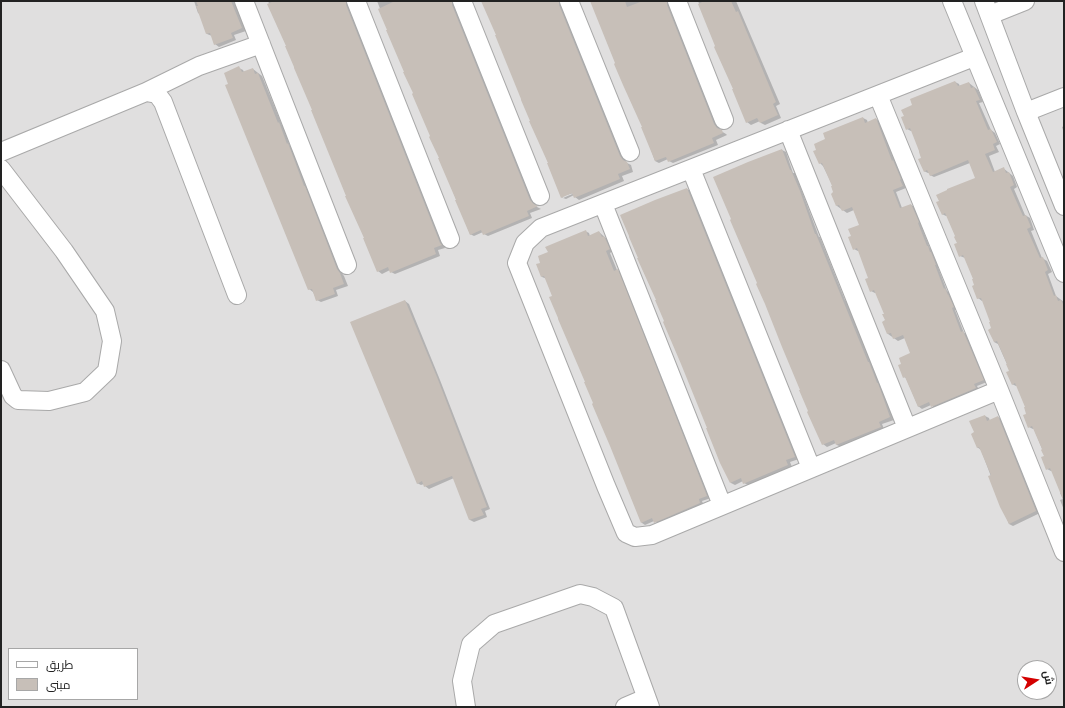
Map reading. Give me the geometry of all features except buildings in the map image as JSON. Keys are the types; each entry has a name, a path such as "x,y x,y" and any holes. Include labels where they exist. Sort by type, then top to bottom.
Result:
{"street":[{"path":"244,1 347,265"},
{"path":"356,1 450,240"},
{"path":"462,1 540,196"},
{"path":"569,1 630,152"},
{"path":"677,1 724,120"},
{"path":"952,1 1064,273"},
{"path":"1025,1 987,8 1026,112 1064,204"},
{"path":"1,152 146,92 199,66 261,44"},
{"path":"974,57 541,228 525,243 517,262 626,533 635,538 652,535 999,390"},
{"path":"146,92 157,94 164,102 237,295"},
{"path":"878,95 1064,552"},
{"path":"1026,112 1064,97"},
{"path":"788,130 907,428"},
{"path":"1,169 64,251 105,311 112,342 107,370 85,392 49,402 18,400 14,396 1,370"},
{"path":"691,169 811,468"},
{"path":"603,204 722,505"},
{"path":"466,707 462,681 471,644 494,624 580,594 593,597 614,608 648,702 625,707"}],"shaded area":[{"path":"1,1 1064,1 1064,707 1,707"}]}
